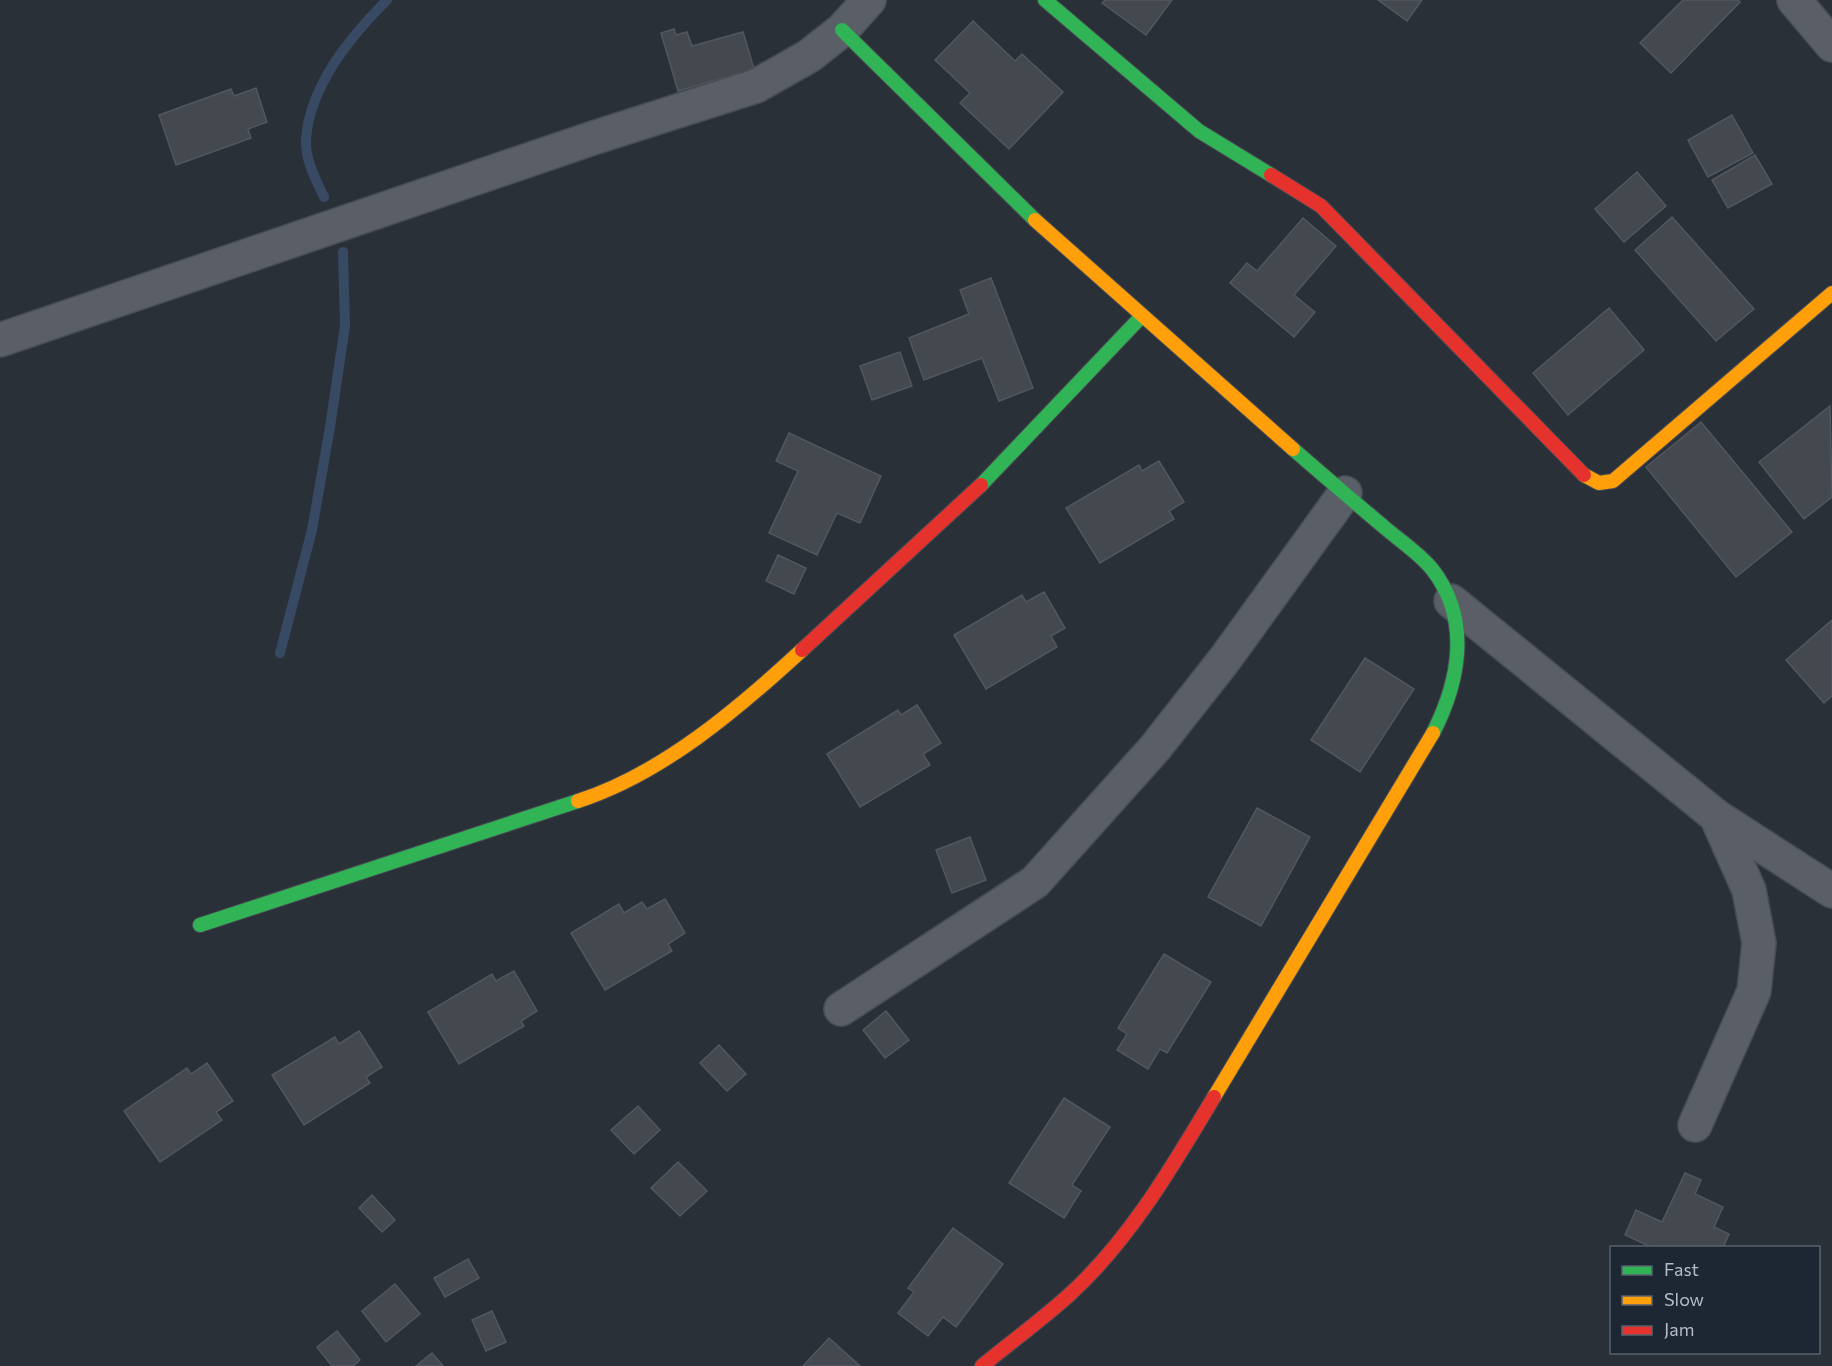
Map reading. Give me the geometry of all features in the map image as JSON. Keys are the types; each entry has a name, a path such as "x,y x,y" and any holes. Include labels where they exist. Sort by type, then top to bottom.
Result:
{"street":[{"path":"0,340 593,138 756,86 809,56 842,30 868,0"},
{"path":"1045,0 1199,131 1320,206 1587,478 1599,483 1613,481 1832,293"},
{"path":"1796,0 1832,45"},
{"path":"842,30 899,90 1140,318 1431,568 1451,601 1459,640 1453,685 1434,731 1168,1174 1124,1235 1069,1295 982,1366"},
{"path":"200,925 603,793 683,747 748,699 979,489 1140,318"},
{"path":"841,1009 1035,882 1155,748 1225,659 1345,493"},
{"path":"1451,601 1716,816 1832,891"},
{"path":"1695,1125 1755,991 1759,943 1749,890 1716,816"}],"building":[{"path":"1105,0 1172,0 1146,35 1102,3"},
{"path":"1378,0 1422,0 1407,21"},
{"path":"1683,0 1738,0 1740,2 1671,73 1640,43"},
{"path":"973,21 1015,61 1022,54 1063,92 1009,149 960,103 970,93 935,60"},
{"path":"674,29 676,35 687,32 692,46 743,32 754,69 678,91 661,33"},
{"path":"256,88 267,122 248,129 251,138 176,165 159,115 231,89 234,96"},
{"path":"1732,115 1753,153 1708,177 1688,140"},
{"path":"1755,155 1772,184 1728,208 1712,180"},
{"path":"1637,172 1666,206 1624,242 1595,209"},
{"path":"1672,217 1754,309 1716,341 1635,250"},
{"path":"1303,218 1336,246 1294,295 1315,312 1294,337 1230,283 1247,263 1257,271"},
{"path":"991,278 1033,388 999,401 982,358 924,380 909,338 969,314 960,290"},
{"path":"1609,308 1644,350 1568,415 1533,373"},
{"path":"900,352 912,386 872,400 860,366"},
{"path":"1830,406 1832,497 1804,519 1759,462"},
{"path":"1701,422 1792,532 1736,577 1646,467"},
{"path":"789,433 881,476 860,523 837,513 817,555 769,533 798,471 776,461"},
{"path":"1159,461 1184,502 1169,511 1174,519 1100,563 1066,508 1139,465 1142,471"},
{"path":"778,555 806,568 794,594 766,581"},
{"path":"1044,592 1065,628 1051,636 1057,647 986,689 954,635 1022,595 1026,602"},
{"path":"1832,620 1832,696 1824,703 1786,660"},
{"path":"1365,658 1414,689 1360,772 1311,740"},
{"path":"917,705 941,743 923,754 930,765 860,807 827,754 898,710 901,715"},
{"path":"1257,808 1310,837 1261,926 1208,897"},
{"path":"970,837 986,880 952,893 936,850"},
{"path":"665,899 685,933 668,944 672,951 605,990 571,933 619,904 624,913 642,902 647,909"},
{"path":"1164,954 1211,982 1167,1053 1160,1049 1148,1069 1117,1050 1127,1034 1118,1028"},
{"path":"514,971 537,1011 521,1021 524,1026 459,1064 428,1012 492,974 496,981"},
{"path":"886,1011 909,1040 885,1058 863,1030"},
{"path":"359,1031 382,1067 366,1077 370,1083 304,1125 272,1075 335,1037 339,1044"},
{"path":"719,1045 746,1074 727,1091 700,1063"},
{"path":"207,1063 233,1101 216,1112 222,1120 160,1162 124,1111 187,1068 191,1074"},
{"path":"1064,1098 1110,1127 1072,1185 1081,1191 1064,1218 1009,1183"},
{"path":"638,1106 660,1130 634,1154 611,1130"},
{"path":"678,1162 707,1191 680,1216 651,1188"},
{"path":"1685,1173 1701,1180 1695,1194 1723,1207 1714,1227 1729,1234 1724,1246 1649,1246 1625,1235 1636,1210 1662,1222"},
{"path":"372,1195 395,1220 382,1232 359,1208"},
{"path":"953,1228 1003,1264 956,1327 943,1317 928,1336 898,1313 914,1292 908,1288"},
{"path":"468,1259 479,1278 445,1297 434,1278"},
{"path":"395,1284 420,1314 386,1342 362,1311"},
{"path":"492,1311 506,1342 486,1351 472,1320"},
{"path":"337,1331 360,1360 353,1366 332,1366 317,1347"},
{"path":"829,1338 860,1366 803,1366"},
{"path":"432,1353 443,1366 416,1366"}],"waterway":[{"path":"324,197 311,169 306,147 309,119 315,100 334,63 360,29 387,0"},
{"path":"280,653 312,530 330,427 345,326 343,252"}],"traffic: fast":[{"path":"1045,0 1199,131 1271,175"},
{"path":"842,30 1035,220"},
{"path":"981,485 1140,318"},
{"path":"1293,449 1421,558 1432,569 1444,588 1457,629 1457,650 1450,692 1433,733"},
{"path":"200,925 578,801"}],"traffic: slow":[{"path":"1035,220 1293,449"},
{"path":"1584,475 1599,483 1613,481 1832,293"},
{"path":"578,801 609,789 669,757 725,717 802,650"},
{"path":"1214,1097 1433,733"}],"traffic: jam":[{"path":"1271,175 1321,206 1584,475"},
{"path":"802,650 981,485"},
{"path":"982,1366 1068,1296 1111,1252 1148,1202 1214,1097"}]}
